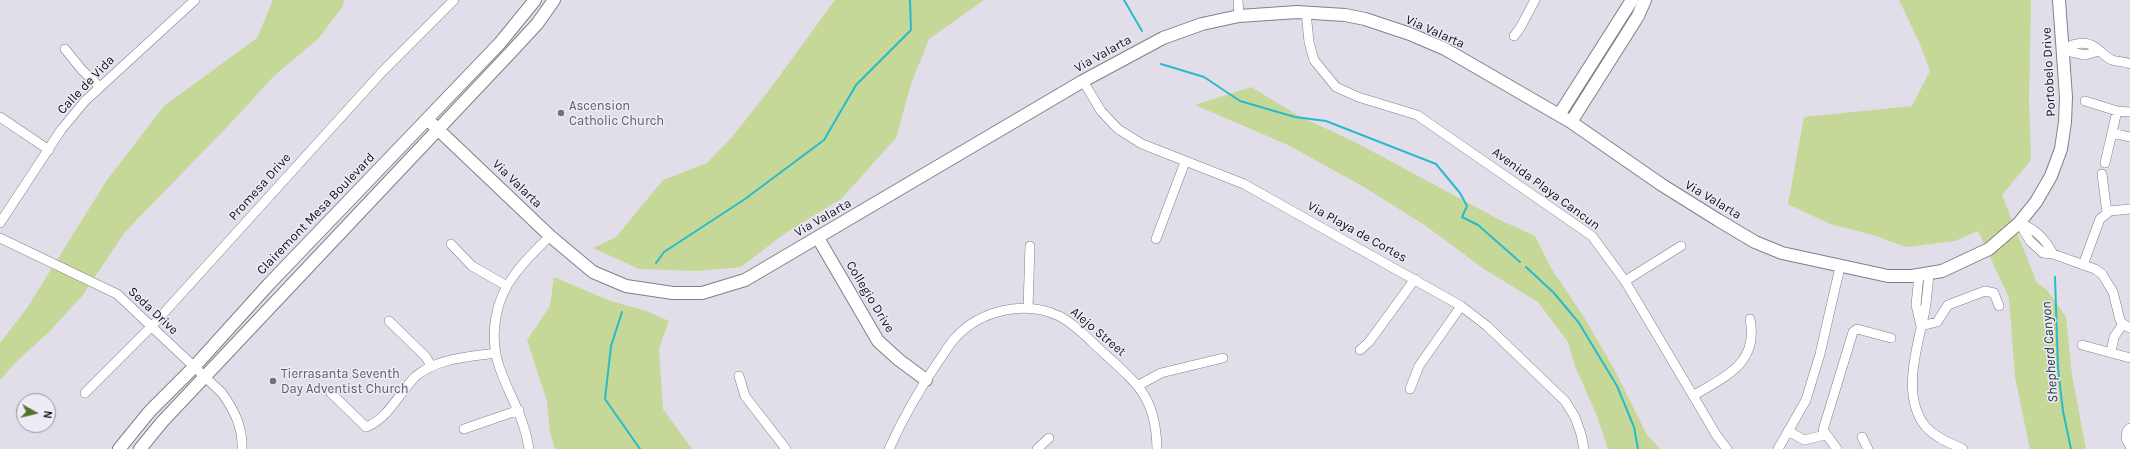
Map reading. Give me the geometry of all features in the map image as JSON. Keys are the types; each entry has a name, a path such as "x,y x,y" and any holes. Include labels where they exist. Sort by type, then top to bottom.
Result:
{"main road":[{"name":"Clairemont Mesa Boulevard","path":"119,449 150,411 194,366 269,284 500,43 535,0"},
{"path":"140,449 162,422 280,295 530,32 554,0"},
{"path":"1559,116 1632,0"},
{"path":"1571,122 1638,16 1645,0"},
{"name":"Portobelo Drive","path":"1840,267 1888,276 1924,274 1942,271 1989,249 2019,223 2036,202 2051,176 2060,149 2065,122 2066,104 2059,0"},
{"name":"Via Valarta","path":"427,119 550,236 593,272 626,286 673,293 702,293 720,289 745,280 1083,81 1163,38 1202,24 1239,16 1306,12 1345,15 1365,19 1410,34 1445,49 1571,122 1662,185 1755,242 1782,253 1840,267"},
{"name":"Collegio Drive","path":"818,238 878,341 899,360 926,380"}],"street":[{"name":"Calle de Vida","path":"0,223 61,130 99,86 195,0"},
{"name":"Promesa Drive","path":"85,393 152,326 381,73 454,0"},
{"path":"1238,0 1239,16"},
{"path":"1514,36 1535,0"},
{"name":"Avenida Playa Cancun","path":"1306,12 1309,42 1314,60 1336,87 1358,97 1417,115 1592,236 1625,280 1717,436 1727,449"},
{"path":"65,49 82,70 99,86"},
{"path":"2062,50 2085,55 2099,51 2112,60 2122,60 2130,64"},
{"name":"Via Playa de Cortes","path":"1083,81 1101,111 1118,129 1142,144 1244,184 1461,306 1487,326 1565,402 1575,417 1582,434 1584,449"},
{"path":"2085,101 2117,111 2130,112"},
{"path":"2105,163 2117,111"},
{"path":"0,117 49,150"},
{"path":"2112,133 2130,137"},
{"path":"1156,239 1185,162"},
{"path":"2102,174 2106,213"},
{"path":"2083,265 2097,223 2106,213 2130,209"},
{"path":"2019,223 2036,248 2043,253 2053,254 2095,269 2106,279 2127,326 2114,337 2111,352"},
{"path":"529,449 519,410 499,367 496,353 496,319 507,286 515,273 550,236"},
{"name":"Seda Drive","path":"0,238 117,294 222,393 233,408 243,435 242,449"},
{"path":"451,244 472,266 507,286"},
{"path":"1028,308 1030,246"},
{"path":"1625,280 1681,246"},
{"path":"1778,449 1808,393 1820,354 1840,267"},
{"path":"1924,274 1926,302 1913,365 1917,413 1926,427 1935,436 1963,449"},
{"path":"1360,350 1369,342 1415,280"},
{"path":"1921,326 1937,322 1948,306 1985,291 1994,293 1999,306"},
{"path":"1410,389 1420,366 1461,306"},
{"name":"Alejo Street","path":"889,449 909,406 955,338 971,324 999,312 1028,308 1053,313 1071,323 1139,385 1154,418 1157,449"},
{"path":"1693,396 1733,372 1744,360 1752,344 1753,333 1750,320"},
{"path":"389,321 426,357 431,366"},
{"path":"1837,449 1825,435 1823,430 1853,332 1857,329 1864,330 1891,338"},
{"path":"2082,345 2130,358"},
{"path":"331,393 366,427 376,423 415,377 431,366 442,362 496,353"},
{"path":"1139,385 1161,373 1223,358"},
{"path":"739,376 745,396 786,449"},
{"path":"464,429 519,410"},
{"path":"2130,428 2127,431 2126,439 2130,446"},
{"path":"1788,431 1804,440 1825,435"},
{"path":"1862,437 1868,449"},
{"path":"1037,449 1049,438"}],"green space":[{"path":"273,0 344,0 343,6 318,39 275,75 228,126 125,232 82,296 50,331 16,362 0,380 0,343 27,308 107,180 164,106 257,38"},
{"path":"835,0 984,0 929,39 911,84 896,138 841,199 784,234 741,267 699,271 639,269 593,248 616,237 663,180 707,163 732,137 767,93"},
{"path":"1899,0 2031,0 2029,99 2031,160 2002,195 2037,283 2047,290 2066,317 2072,375 2086,449 2030,449 2015,377 2009,298 1978,231 1955,241 1906,247 1873,235 1830,224 1788,204 1804,117 1912,106 1930,71 1919,42"},
{"path":"1251,87 1299,116 1355,142 1498,219 1535,236 1551,268 1582,314 1614,369 1647,435 1660,449 1608,449 1597,416 1575,366 1568,342 1538,302 1484,269 1426,226 1364,187 1288,145 1195,105"},
{"path":"554,277 608,300 646,311 669,321 659,348 663,409 692,449 555,449 550,432 547,401 527,340 550,306"}],"waterway":[{"path":"656,263 664,252 745,199 824,140 856,85 911,30 910,0"},
{"path":"1124,0 1142,31"},
{"path":"1161,64 1204,77 1240,101 1295,117 1326,121 1436,164 1460,193 1467,206 1462,217 1478,225 1520,262"},
{"path":"1526,267 1554,293 1579,323 1617,386 1634,427 1638,449"},
{"name":"Shepherd Canyon","path":"2055,277 2058,368 2063,411 2071,449"},
{"path":"622,312 611,346 605,399 640,449"}],"place":[{"name":"Ascension Catholic Church","path":"561,113"},
{"name":"Tierrasanta Seventh Day Adventist Church","path":"273,381"}]}
